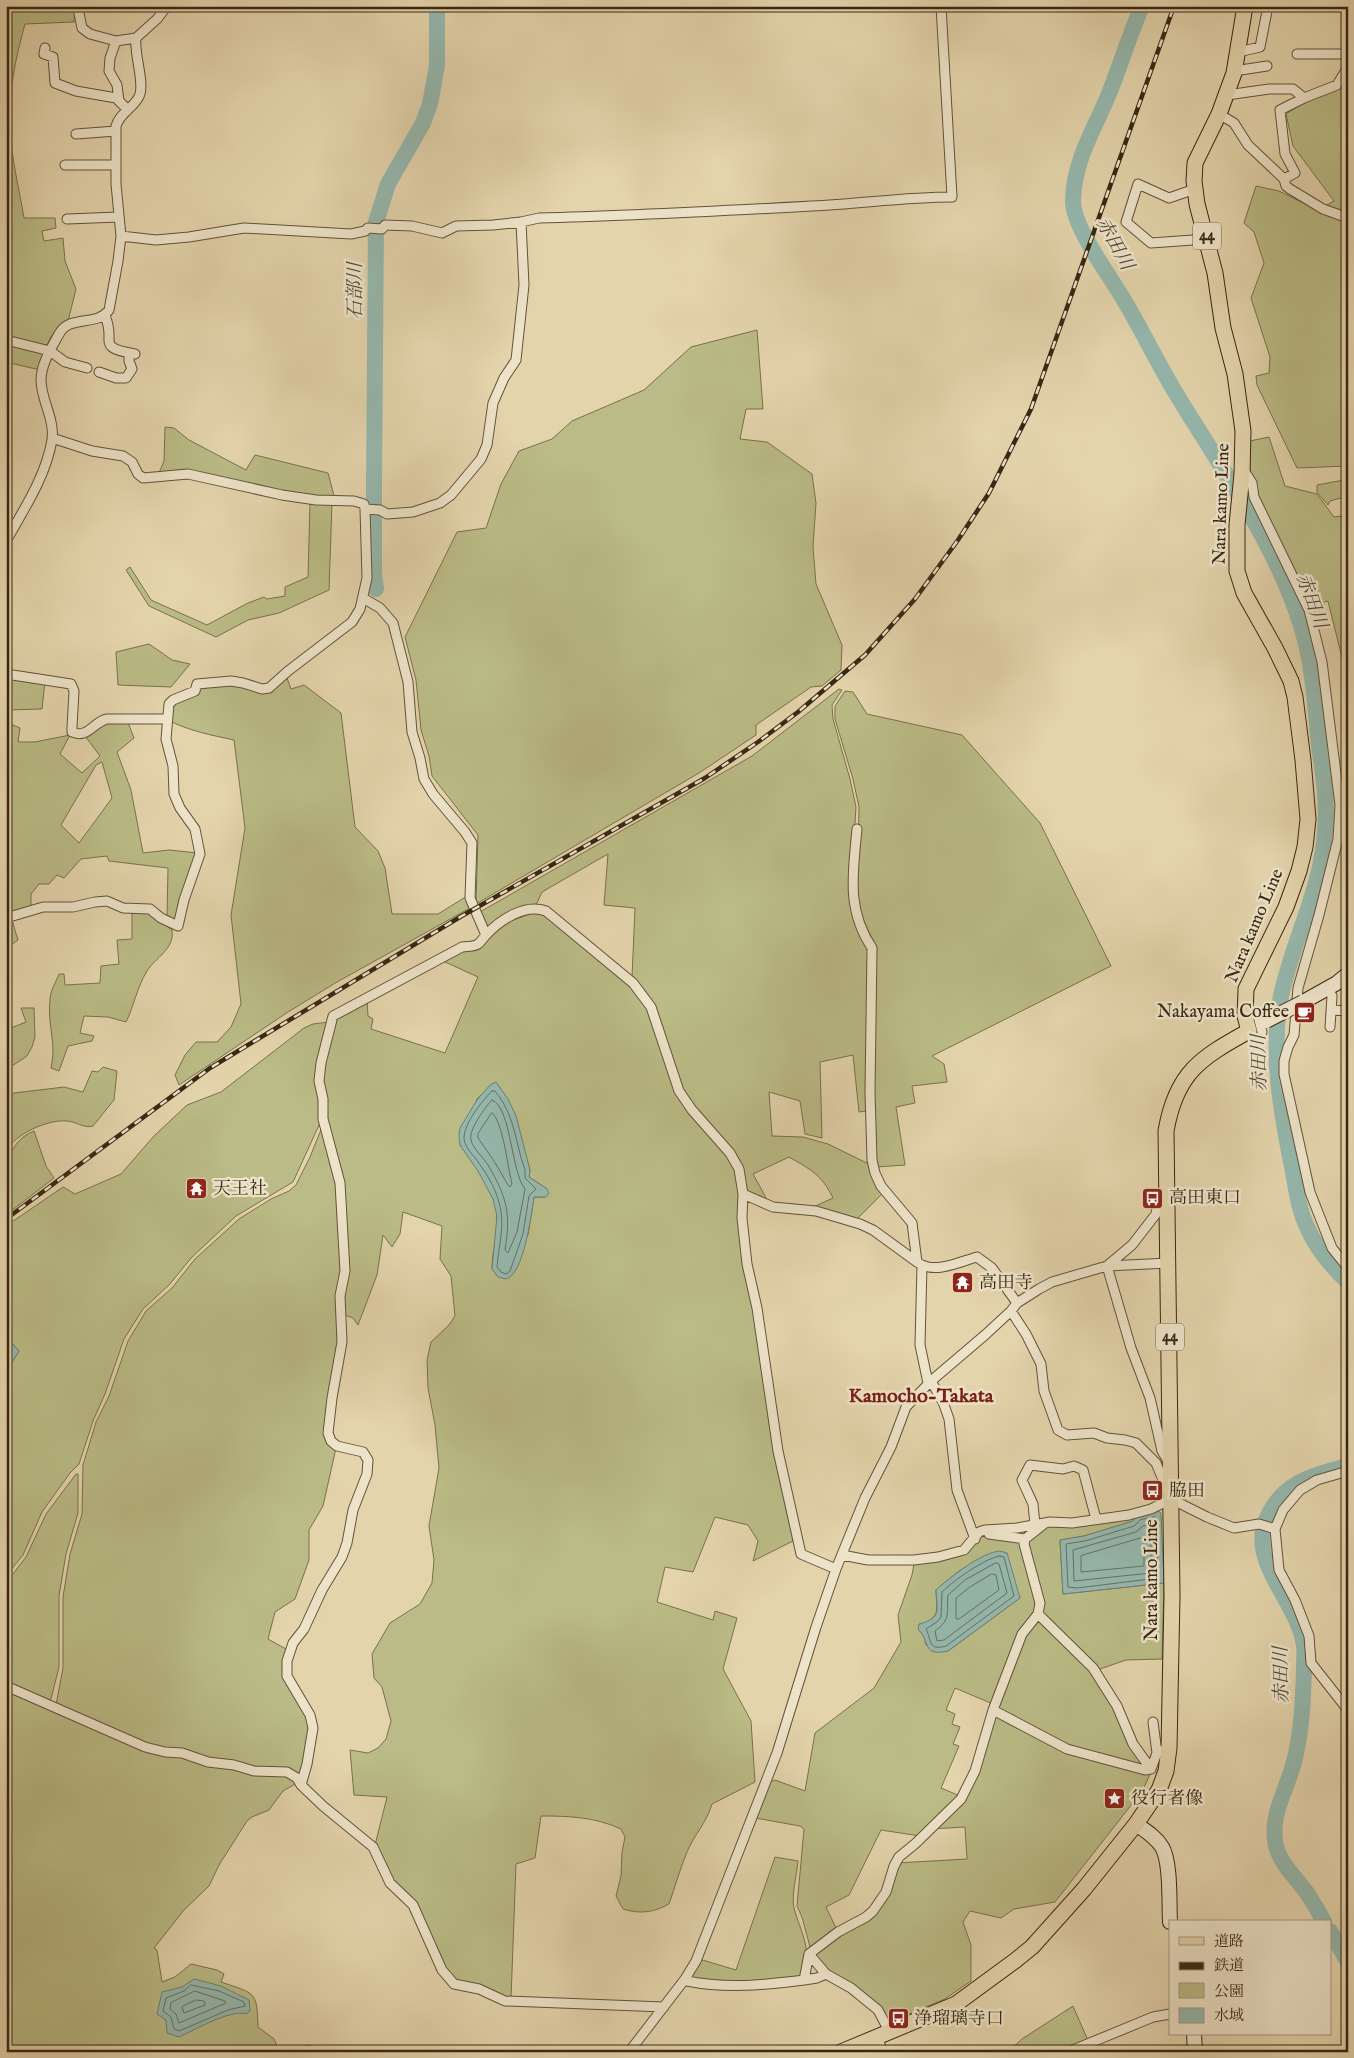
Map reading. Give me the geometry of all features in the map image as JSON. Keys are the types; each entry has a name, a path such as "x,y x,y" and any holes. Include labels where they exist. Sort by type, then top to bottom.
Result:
{"main road":[{"name":"Nara kamo Line","path":"841,2052 956,2004 1032,1947 1084,1889 1136,1824 1159,1790 1166,1771 1163,1750 1172,1596 1166,1131 1170,1109 1176,1092 1185,1077 1207,1055 1259,1024 1245,1016 1246,990 1286,907 1299,871 1307,833 1308,804 1295,697 1291,681 1241,586 1237,562 1237,525 1242,471 1243,430 1235,374 1223,328 1215,272 1197,204 1194,180 1195,163 1227,95 1238,52 1245,6"},
{"path":"1259,1024 1328,988 1348,974"},
{"path":"1136,1824 1154,1836 1163,1848 1166,1860 1170,1920"},
{"path":"1194,2036 1195,2052"}],"street":[{"path":"79,13 82,28 90,34 116,41 136,38 157,19 167,6"},
{"path":"120,236 156,240 244,228 351,234 365,231 368,228 382,229 385,226 412,226 442,233 456,226 521,222 539,218 664,215 815,206 923,196 952,197 941,6"},
{"path":"1238,52 1260,47 1268,6"},
{"path":"6,541 44,470 52,438 51,422 41,381 43,366 59,334 66,326 73,322 105,316 109,310 120,236 116,131 118,119 140,94 136,38"},
{"path":"116,41 110,58 109,71 117,85 119,101"},
{"path":"44,48 44,54 53,57 55,84 76,91 116,98 126,109"},
{"path":"1297,54 1342,54 1348,56"},
{"path":"1234,70 1267,66"},
{"path":"1284,179 1295,174 1285,154 1280,110 1337,85 1348,67"},
{"path":"1227,95 1269,89 1293,89 1304,98"},
{"path":"1219,114 1234,123 1248,145 1284,179 1286,186 1303,198 1348,218"},
{"path":"76,134 116,131"},
{"path":"65,165 116,165"},
{"path":"1195,189 1169,198 1138,184 1126,222 1152,242 1207,238"},
{"path":"67,219 119,217"},
{"path":"367,509 380,510 387,514 413,512 440,502 451,495 481,459 487,445 493,403 504,378 516,360 524,293 521,222"},
{"path":"99,372 116,378 126,378 132,369 129,361 132,354 115,350 108,343 108,323 105,316"},
{"path":"6,340 50,352 65,362 87,368"},
{"path":"6,918 43,907 73,907 107,901 123,908 150,909 161,918 178,926 184,900 200,854 195,829 180,808 174,794 172,766 166,738 170,702 195,691 197,684 230,681 262,689 269,688 352,622 358,613 363,598 367,569 367,509 364,504 354,500 316,500 282,495 188,474 144,478 138,474 132,462 123,456 92,450 52,438"},
{"path":"1242,471 1252,483 1254,497 1310,610 1322,662 1330,715 1340,805 1338,839 1298,988 1294,1035 1284,1061 1284,1074 1310,1192 1332,1248 1348,1268"},
{"path":"363,598 380,608 392,623 408,682 412,732 424,779 433,794 472,843 469,874 470,898 486,935"},
{"path":"6,674 71,684 74,691 72,732 77,734 85,733 100,721 107,719 167,719"},
{"path":"857,828 854,905 858,922 872,948 870,1083 872,1160 881,1186 912,1223 919,1264 920,1345 930,1382 944,1402 949,1420 958,1490 977,1536"},
{"path":"301,1785 307,1764 313,1728 310,1715 287,1676 287,1661 293,1643 309,1620 322,1590 342,1557 347,1543 353,1510 365,1482 368,1460 363,1452 337,1446 328,1433 342,1342 340,1296 345,1271 340,1183 323,1119 323,1099 319,1082 321,1063 333,1016 462,947 478,944 504,920 518,913 533,909 541,910 560,922 633,983 651,1007 679,1091 692,1110 734,1158 739,1169 743,1194 743,1225 747,1264 757,1308 778,1451 801,1554 836,1569"},
{"path":"1328,988 1332,996 1330,1027"},
{"path":"1332,1010 1348,1011"},
{"path":"1107,1266 1132,1246 1156,1214 1157,1204 1168,1192"},
{"path":"743,1194 773,1207 816,1211 860,1224 873,1230 919,1264 942,1267 977,1257 992,1268 1014,1307 1041,1364 1044,1391 1058,1430 1067,1435 1094,1434 1136,1443 1156,1463 1171,1499 1234,1528 1262,1525 1275,1529"},
{"path":"629,2052 685,1979 696,1961 777,1753 836,1569 865,1498 892,1447 906,1407 930,1382 1014,1307 1052,1282 1107,1266 1169,1263"},
{"path":"1107,1266 1131,1348 1150,1398 1162,1451 1170,1463"},
{"path":"1040,1524 1022,1480 1030,1465 1063,1469 1074,1466 1083,1470 1096,1519"},
{"path":"1348,1471 1323,1478 1300,1490 1283,1510 1275,1529 1279,1570 1295,1600 1309,1636 1311,1662 1348,1710"},
{"path":"842,1555 868,1560 914,1560 954,1554 964,1550 977,1536 1040,1524 1072,1523 1129,1515 1151,1509 1171,1499"},
{"path":"804,1980 809,1954 838,1932 866,1918 873,1911 886,1892 899,1856 916,1843 961,1799 975,1770 993,1710 1022,1634 1038,1614 1040,1602 1024,1547 1025,1540 1040,1524"},
{"path":"977,1536 1025,1540"},
{"path":"1038,1614 1093,1668 1117,1706 1133,1744 1151,1769"},
{"path":"6,1686 145,1747 165,1752 182,1752 208,1762 234,1765 263,1772 287,1772 297,1778 301,1785 345,1826 373,1847 390,1883 413,1905 442,1970 454,1984 479,1989 504,2002 664,2007"},
{"path":"993,1710 1067,1748 1144,1770 1151,1769 1163,1750 1153,1722"},
{"path":"809,1954 826,1974 852,1988 878,2010 883,2034 882,2052"},
{"path":"685,1979 687,1982 712,1986 765,1985 817,1978 826,1974"},
{"path":"1068,2052 1153,2017 1169,2014"}],"green space":[{"path":"6,6 75,6 74,22 25,24 11,88 11,138 24,218 55,218 56,228 42,231 44,241 63,238 65,261 76,289 68,321 62,324 52,335 43,356 40,370 6,362"},
{"path":"1348,82 1348,466 1297,468 1257,385 1256,376 1269,373 1270,357 1251,298 1264,263 1254,232 1244,223 1256,186 1279,191 1318,210 1334,201 1293,146 1286,114 1311,98 1340,88"},
{"path":"757,330 763,409 746,409 740,439 767,442 812,474 816,503 813,547 816,584 842,645 841,670 822,686 811,687 756,725 756,735 699,773 476,904 478,835 432,776 429,756 421,730 416,680 405,637 457,532 486,528 501,484 519,451 552,439 572,421 644,390 691,347"},
{"path":"165,427 174,428 189,440 246,470 255,455 328,473 335,499 325,499 246,484 158,475 164,461"},
{"path":"1269,437 1285,486 1317,494 1334,517 1348,515 1348,682 1328,601 1308,607 1248,488 1250,441"},
{"path":"1344,480 1348,496 1330,501 1328,505 1317,492 1317,485"},
{"path":"310,502 332,503 329,590 279,613 248,620 216,637 149,606 126,570 130,567 151,600 207,625 248,603 264,597 267,599 285,596 285,587 308,577"},
{"path":"149,644 172,660 190,664 171,687 118,685 116,652"},
{"path":"7,677 45,681 42,709 8,710 9,693 6,693"},
{"path":"287,678 291,689 304,685 341,713 355,827 378,851 385,868 392,914 438,914 467,896 470,908 337,982 288,1012 179,1085 175,1075 185,1055 196,1042 217,1042 231,1027 241,1004 231,915 245,828 234,740 192,730 176,724 168,720 169,708 199,685 233,685 271,692"},
{"path":"839,689 842,690 832,705 833,719 856,807 851,887 870,946 867,1111 859,1112 853,1055 820,1062 822,1138 805,1134 800,1101 769,1092 772,1136 803,1137 828,1144 871,1165 883,1193 856,1220 811,1208 833,1198 815,1173 789,1157 753,1174 770,1205 746,1193 742,1168 684,1093 654,1005 646,992 632,977 635,908 604,905 608,854 542,892 536,905 488,927 480,912 752,756"},
{"path":"845,691 853,692 867,714 962,735 1040,823 1111,966 932,1056 944,1064 947,1082 912,1086 915,1103 896,1107 905,1165 876,1167 873,1065 875,947 857,914 859,807 853,779 835,719 835,706"},
{"path":"127,720 134,738 117,752 131,790 143,853 169,850 198,853 179,915 174,919 167,918 168,868 109,861 107,856 81,859 64,878 57,875 49,884 39,884 31,894 31,906 6,914 6,722 20,728 18,742 35,742 70,735 60,754 82,773 100,756 85,736 101,723","holes":["102,762 112,798 79,843 61,825 96,765"]},
{"path":"132,911 147,911 172,930 172,937 168,948 147,971 126,1022 108,1017 84,1016 80,1033 94,1036 92,1041 68,1046 59,1071 51,1068 53,1042 49,1009 50,997 59,974 64,974 65,985 100,983 101,966 119,964 117,940 132,939"},
{"path":"532,913 543,915 580,941 642,995 677,1093 732,1159 738,1170 740,1215 795,1540 753,1561 758,1541 748,1525 715,1517 693,1572 665,1567 657,1602 713,1620 715,1611 737,1618 723,1669 751,1721 755,1782 712,1804 707,1817 687,1852 669,1904 652,1911 635,1912 623,1909 616,1896 621,1876 625,1837 621,1829 582,1818 541,1816 535,1858 516,1864 511,1999 455,1981 449,1975 421,1915 392,1882 375,1845 387,1797 354,1795 350,1750 368,1753 378,1748 386,1739 391,1721 382,1687 374,1678 372,1654 390,1623 420,1604 432,1583 434,1560 429,1526 439,1468 435,1425 428,1388 427,1360 431,1342 449,1325 455,1316 451,1276 440,1259 442,1226 403,1212 400,1234 392,1247 383,1235 377,1275 358,1325 353,1318 345,1315 343,1214 326,1122 322,1073 335,1017 367,1000 368,1016 373,1019 371,1029 445,1053 478,977 443,961 488,937 506,923","holes":["493,1083 499,1086 530,1170 529,1177 547,1189 545,1197 534,1197 528,1235 498,1277 492,1269 497,1224 496,1208 484,1179 460,1145 477,1099"]},
{"path":"12,920 18,940 6,949 6,921"},
{"path":"21,1008 34,1008 35,1037 27,1056 6,1070 6,1018 11,1028 26,1022"},
{"path":"329,1022 320,1099 320,1123 293,1182 236,1216 192,1257 169,1285 143,1309 124,1339 79,1464 70,1473 42,1512 23,1555 6,1576 6,1372 19,1351 6,1337 6,1226 63,1187 75,1194 121,1174 154,1136 187,1105 221,1092 304,1028 313,1024"},
{"path":"103,1067 117,1071 114,1100 93,1126 90,1127 67,1121 51,1122 24,1134 10,1145 6,1151 6,1094 64,1087 83,1092 92,1071 98,1072"},
{"path":"322,1127 337,1184 342,1262 340,1326 326,1429 336,1448 323,1506 309,1530 309,1560 295,1599 275,1612 268,1639 286,1649 282,1669 284,1678 308,1716 311,1733 299,1776 208,1760 146,1745 56,1705 63,1668 63,1597 70,1554 82,1514 83,1465 96,1422 109,1396 128,1341 146,1311 172,1288 195,1259 239,1219 271,1199 289,1191 296,1185"},
{"path":"34,1131 46,1166 54,1178 6,1215 6,1178 10,1155 15,1145 23,1137"},
{"path":"76,1474 78,1474 78,1513 66,1554 59,1596 59,1667 51,1699 47,1701 6,1683 6,1583 26,1557 46,1514"},
{"path":"1134,1517 1134,1521 1084,1536 1060,1540 1063,1594 1164,1583 1162,1659 1126,1660 1097,1670 1040,1614 1027,1541 1044,1526"},
{"path":"990,1535 1022,1541 1037,1607 993,1704 955,1688 946,1710 955,1714 952,1724 960,1727 953,1744 959,1746 941,1788 960,1796 920,1836 881,1830 849,1895 826,1907 837,1930 810,1947 797,1906 804,1829 800,1826 755,1818 770,1782 775,1780 805,1791 815,1733 874,1688 901,1642 898,1615 914,1564 953,1557 981,1536","holes":["992,1553 1020,1598 948,1651 926,1645 924,1636 918,1629 936,1614 936,1590 959,1571"]},
{"path":"1039,1617 1093,1671 1143,1762 1141,1766 1068,1746 996,1709 1024,1635"},
{"path":"6,1688 76,1720 181,1755 286,1774 297,1783 283,1791 269,1810 247,1821 219,1865 209,1886 184,1910 154,1948 157,1950 162,1982 175,1977 191,1964 217,1970 224,1974 221,1982 252,1995 257,2006 258,2027 274,2039 279,2051 310,2045 314,2052 6,2052"},
{"path":"994,1712 1030,1733 1139,1772 1150,1774 1143,1790 1055,1902 1014,1909 1001,1918 970,1911 963,1922 971,1945 971,1981 945,1999 888,2023 814,1957 814,1950 867,1919 896,1863 967,1859 965,1827 931,1829 962,1800"},
{"path":"775,1857 798,1861 793,1903 806,1951 804,1969 799,1978 758,1984 696,1980 692,1976 699,1959 736,1970"},
{"path":"1073,2006 1093,2052 1008,2052 1022,2039"}],"water":[{"path":"496,1082 508,1099 516,1116 530,1170 529,1177 547,1189 549,1193 546,1197 534,1197 529,1230 522,1256 518,1267 506,1279 498,1277 492,1269 497,1216 493,1199 478,1171 460,1145 459,1135 460,1128 477,1100 490,1085"},
{"path":"6,1337 19,1351 6,1372"},
{"path":"1158,1511 1161,1513 1164,1583 1063,1594 1060,1540 1084,1536 1133,1521 1134,1517"},
{"path":"993,1552 1007,1553 1020,1598 948,1651 934,1652 930,1650 918,1629 919,1624 935,1616 937,1608 936,1590 975,1561"},
{"path":"194,1979 221,1986 249,2000 250,2011 246,2014 239,2013 222,2017 179,2037 167,2033 166,2020 157,2014 162,1992 182,1987"}],"waterway":[{"name":"石部川","path":"376,589 374,574 376,222 388,184 423,123 430,104 437,65 437,6"},
{"name":"赤田川","path":"1142,6 1108,96 1081,159 1074,186 1074,210 1091,247 1127,305 1172,387 1256,524 1273,557 1301,624 1313,682 1325,787 1326,820 1321,862 1316,882 1281,996 1277,1038 1278,1082 1301,1212 1319,1249 1348,1282"},
{"name":"赤田川","path":"1323,1920 1307,1893 1285,1865 1278,1852 1274,1835 1277,1813 1294,1762 1299,1739 1303,1704 1304,1646 1301,1631 1277,1585 1264,1554 1262,1538 1265,1523 1271,1510 1288,1490 1298,1483 1321,1473 1348,1466"},
{"name":"赤田川","path":"1332,1934 1348,1962"}],"railway":[{"path":"6,1219 210,1068 460,917 705,778 798,712 865,655 915,599 958,540 989,493 1031,409 1174,6"}],"place":[{"name":"Nakayama Coffee","path":"1305,1012"},
{"name":"天王社","path":"197,1189"},
{"name":"高田東口","path":"1153,1198"},
{"name":"高田寺","path":"963,1283"},
{"name":"脇田","path":"1153,1491"},
{"name":"役行者像","path":"1115,1799"},
{"name":"浄瑠璃寺口","path":"898,2019"}],"district":[{"name":"Kamocho-Takata","path":"921,1396"}]}
